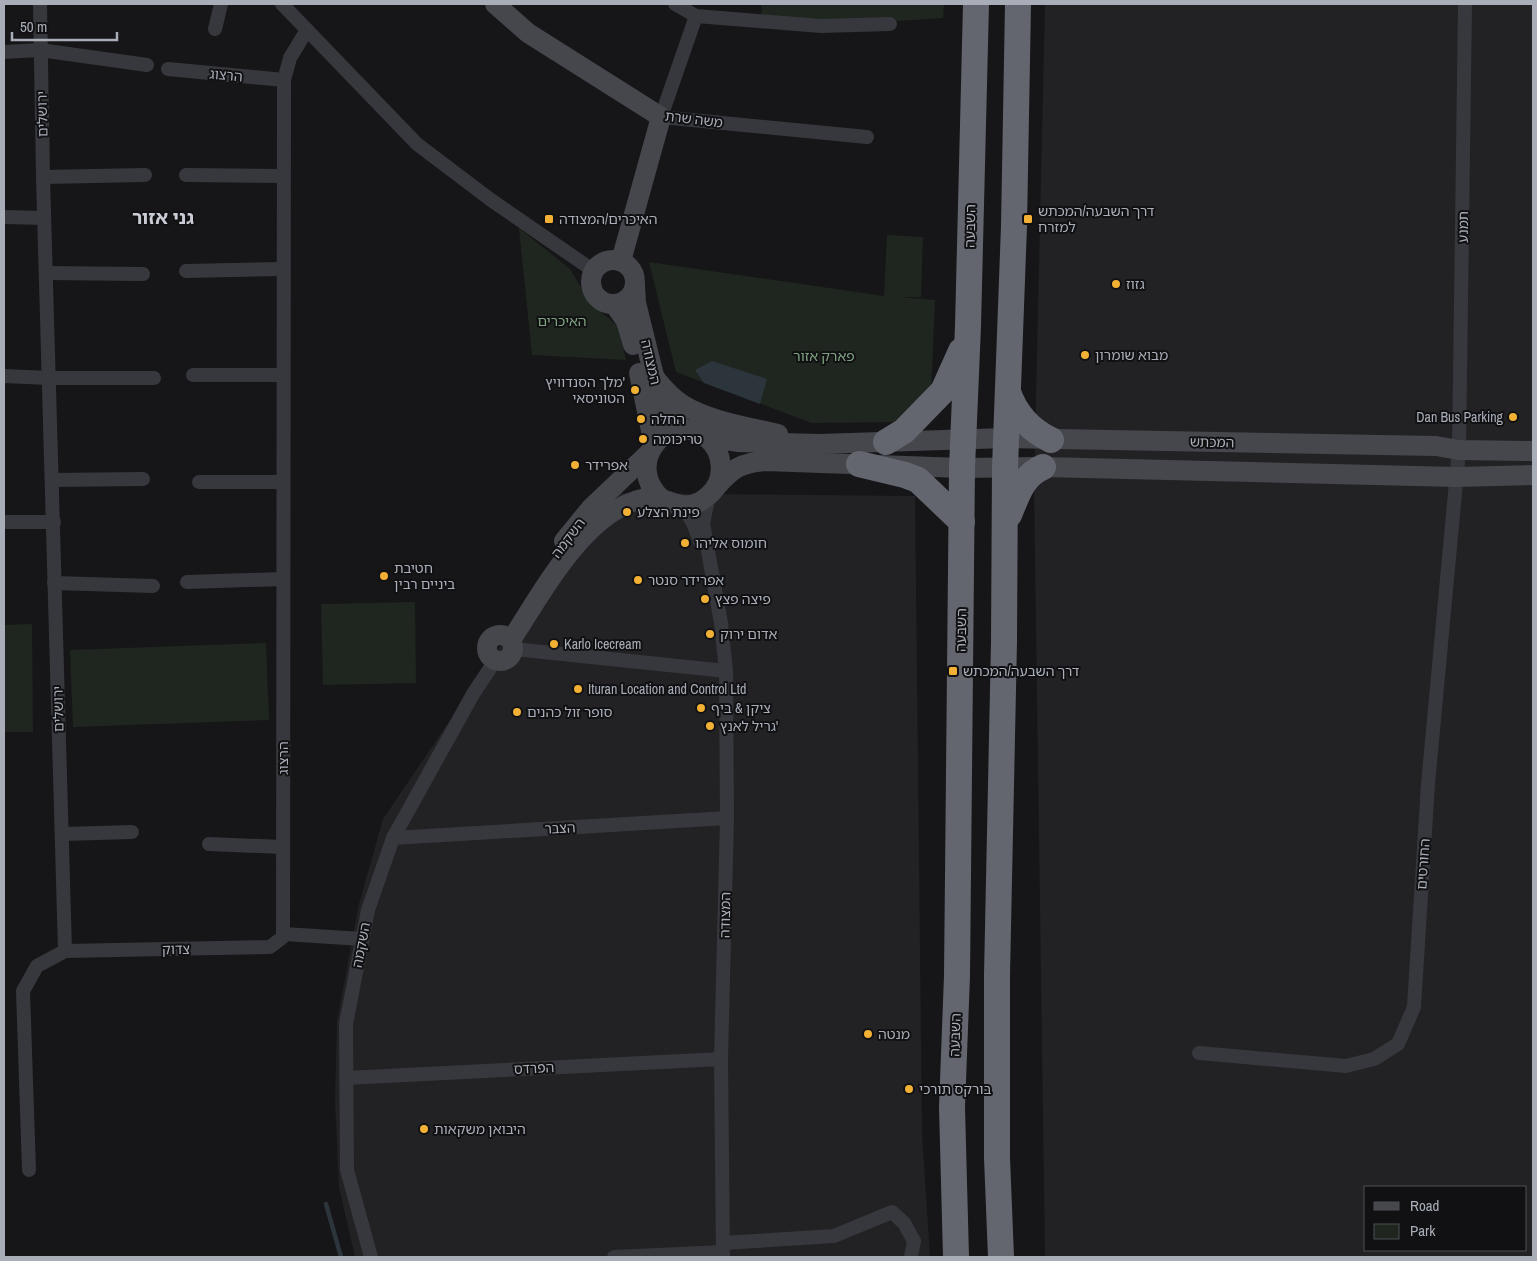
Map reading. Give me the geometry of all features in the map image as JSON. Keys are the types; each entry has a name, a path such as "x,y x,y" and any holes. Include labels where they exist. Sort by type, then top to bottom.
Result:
{"highway":[{"name":"השבעה","path":"956,1257 952,1106 957,976 962,468 968,326 976,4"},
{"path":"1000,1257 997,1158 997,975 1006,526 1005,468 1013,242 1018,4"},
{"path":"886,442 904,431 943,391 961,351 968,326"},
{"path":"1007,391 1012,404 1022,420 1051,440"},
{"path":"859,464 918,480 962,522"},
{"path":"1006,526 1019,490 1032,474 1043,467"}],"street":[{"name":"ירושלים","path":"40,4 44,218 65,951"},
{"path":"215,29 221,4"},
{"path":"282,4 417,144 491,200 594,272"},
{"name":"משה שרת","path":"495,4 528,33 661,117 867,137"},
{"path":"675,4 696,16 821,26 890,24"},
{"name":"תמנע","path":"1459,450 1465,4"},
{"path":"621,261 661,117 696,16"},
{"name":"הרצוג","path":"283,935 284,80 290,58 307,30"},
{"path":"4,52 40,50 147,65"},
{"name":"הרצוג","path":"168,70 284,80"},
{"path":"43,177 145,175"},
{"path":"186,175 283,176"},
{"path":"4,218 44,218"},
{"path":"613,259 621,261 628,265 632,271 635,278 635,286 628,299 614,304 606,303 594,293 591,279 598,265 613,259"},
{"path":"186,271 283,269"},
{"path":"46,272 143,274"},
{"name":"המצודה","path":"635,286 636,303 662,404 670,416 685,430"},
{"name":"המצודה","path":"614,304 626,321 629,330 648,411 651,449"},
{"path":"194,375 283,375"},
{"path":"4,376 154,378"},
{"path":"655,378 672,397 696,412 819,444"},
{"path":"713,490 721,470 720,458 714,446 706,437 697,432 685,430 667,434 651,449 646,465 648,478 654,491 669,502 689,505 698,503 713,490 736,467 749,462 765,461 962,468 1043,467 1457,477 1533,475"},
{"path":"706,437 737,442 819,444"},
{"name":"המכתש","path":"819,444 1006,438 1436,446 1459,450 1533,451"},
{"name":"השקמה","path":"508,641 575,526 611,487 651,449"},
{"path":"1457,477 1459,450"},
{"name":"החורטים","path":"1199,1053 1346,1066 1374,1059 1398,1044 1414,1007 1428,784 1457,477"},
{"path":"52,480 143,479"},
{"path":"198,482 283,482"},
{"name":"המצודה","path":"713,490 703,522 721,623 726,671 727,818 721,1059 723,1251"},
{"name":"השקמה","path":"508,641 560,565 590,531 622,506 652,497 669,502"},
{"name":"המצודה","path":"669,502 685,510 690,517 712,573"},
{"path":"4,522 54,522"},
{"path":"188,582 283,579"},
{"path":"54,583 153,586"},
{"path":"494,660 488,653 488,644 492,637 508,641 726,671"},
{"name":"השקמה","path":"371,1257 347,1170 346,1024 362,939 368,910 393,838 494,660"},
{"name":"הצבר","path":"393,838 727,818"},
{"path":"63,834 132,832"},
{"path":"210,844 283,847"},
{"path":"283,935 362,939"},
{"name":"צדוק","path":"65,951 270,947 283,935"},
{"path":"29,1170 23,991 37,966 65,951"},
{"name":"הפרדס","path":"346,1078 721,1059"},
{"path":"614,1257 723,1251 834,1236 892,1212 904,1224 914,1241 911,1257"}],"shaded area":[{"path":"1045,4 1533,4 1533,1257 1045,1257 1034,485"},
{"path":"712,361 767,379 760,404 704,383 695,370"},
{"path":"604,493 915,496 922,1133 930,1257 355,1257 339,1187 335,1100 337,1021 359,904 383,819"}],"green space":[{"path":"761,4 944,4 943,18 821,26 762,22"},
{"name":"האיכרים","path":"519,228 570,269 591,304 618,326 626,360 532,355"},
{"name":"פארק אזור","path":"887,235 923,237 921,297 900,297 935,300 931,393 894,422 812,423 676,372 649,262 884,296"},
{"path":"415,602 416,683 323,685 321,604"},
{"path":"32,624 33,732 4,732 4,625"},
{"path":"266,643 269,720 73,727 70,650"}],"waterway":[{"path":"326,1204 341,1257"}],"place":[{"name":"האיכרים/המצודה","path":"549,219"},
{"name":"דרך השבעה/המכתש למזרח","path":"1028,219"},
{"name":"גזוז","path":"1116,284"},
{"name":"מבוא שומרון","path":"1085,355"},
{"name":"מלך הסנדוויץ' הטוניסאי","path":"635,390"},
{"name":"Dan Bus Parking","path":"1513,417"},
{"name":"החלה","path":"641,419"},
{"name":"טריכומה","path":"643,439"},
{"name":"אפרידר","path":"575,465"},
{"name":"פינת הצלע","path":"627,512"},
{"name":"חומוס אליהו","path":"685,543"},
{"name":"חטיבת ביניים רבין","path":"384,576"},
{"name":"אפרידר סנטר","path":"638,580"},
{"name":"פיצה פצץ","path":"705,599"},
{"name":"אדום ירוק","path":"710,634"},
{"name":"Karlo Icecream","path":"554,644"},
{"name":"דרך השבעה/המכתש","path":"953,671"},
{"name":"Ituran Location and Control Ltd","path":"578,689"},
{"name":"ציקן & ביף","path":"701,708"},
{"name":"סופר זול כהנים","path":"517,712"},
{"name":"גריל לאנץ'","path":"710,726"},
{"name":"מנטה","path":"868,1034"},
{"name":"בורקס תורכי","path":"909,1089"},
{"name":"היבואן משקאות","path":"424,1129"}],"district":[{"name":"גני אזור","path":"163,217"}]}
